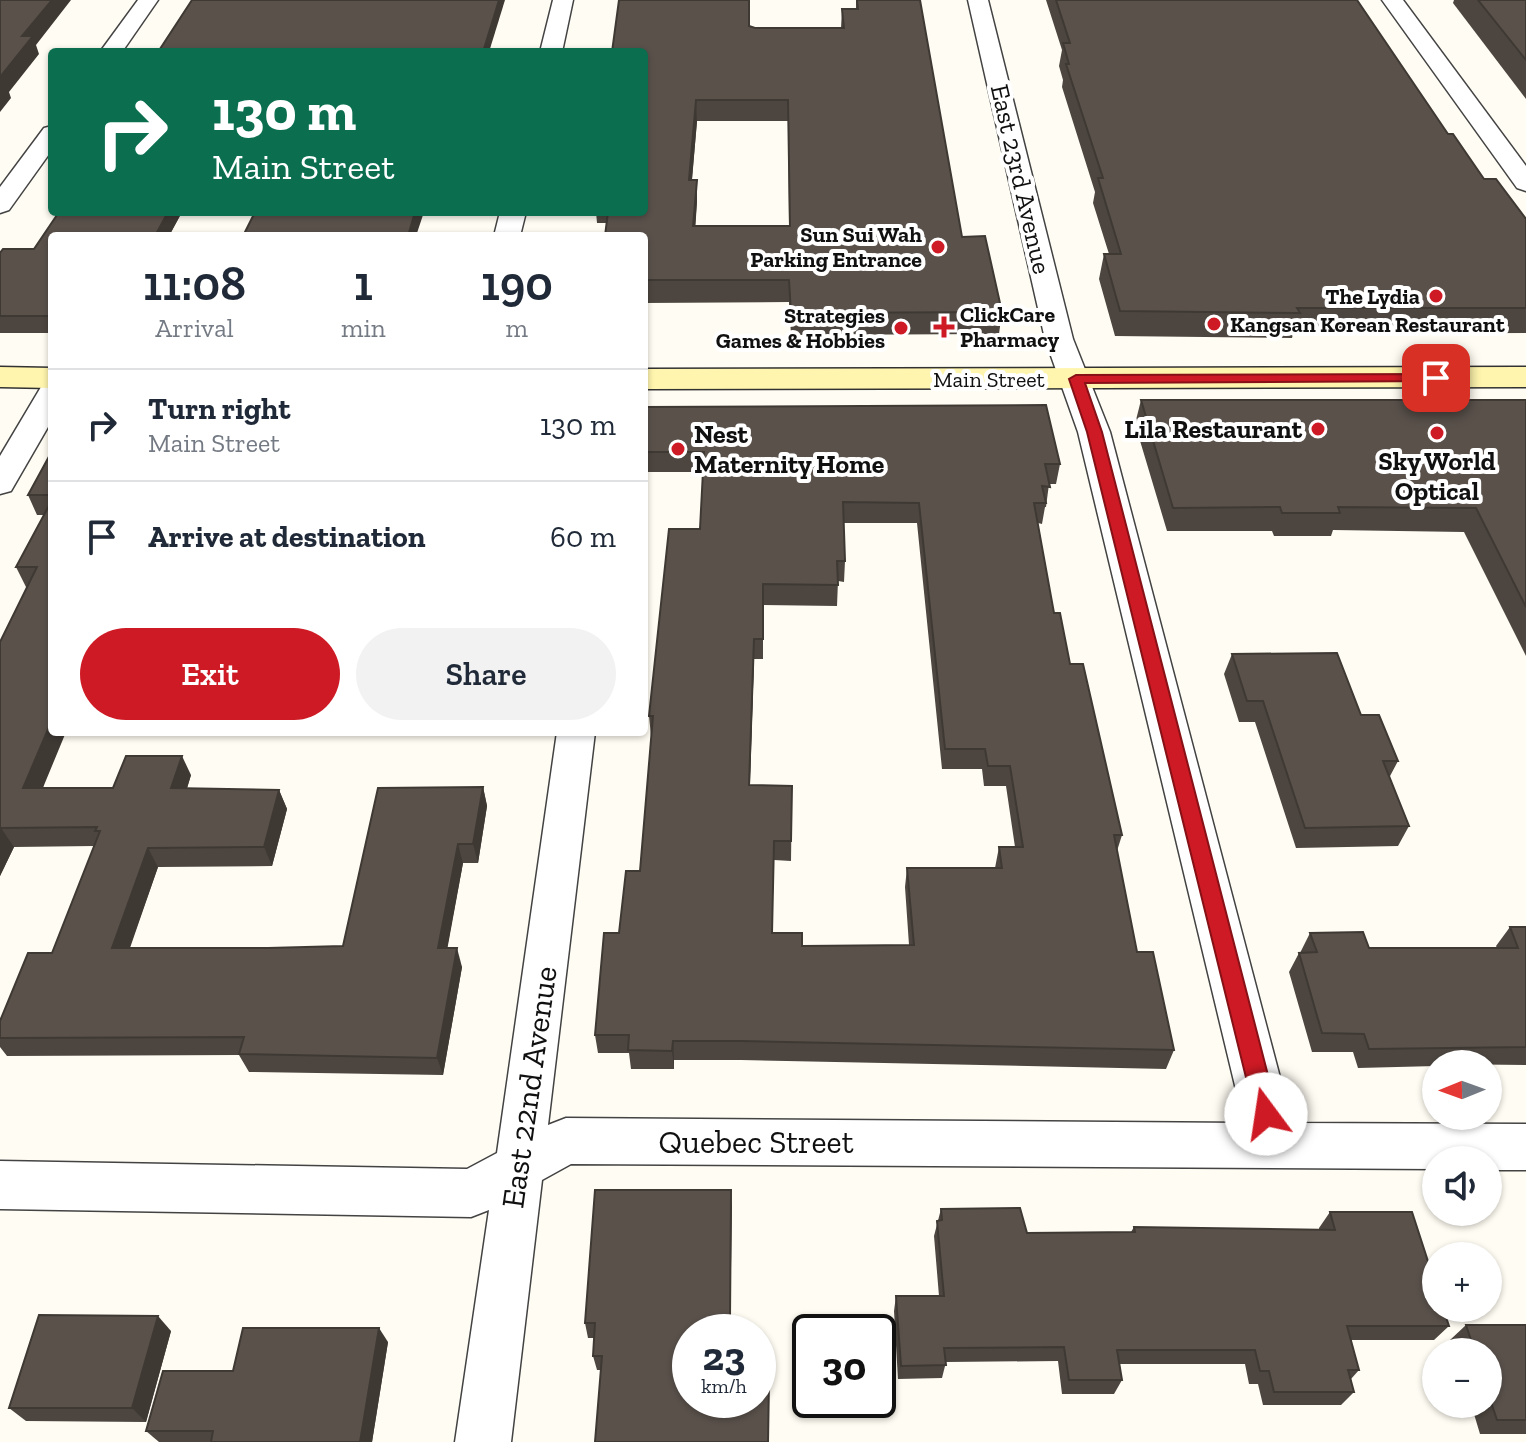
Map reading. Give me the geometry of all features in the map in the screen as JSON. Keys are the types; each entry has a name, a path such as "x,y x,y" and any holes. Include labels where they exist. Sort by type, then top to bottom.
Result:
{"main road":[{"path":"0,377 48,378"},
{"name":"Main Street","path":"648,379 1526,377"}],"street":[{"path":"114,48 148,0"},
{"path":"552,48 563,0"},
{"name":"East 23rd Avenue","path":"978,0 1059,339 1094,432 1274,1145"},
{"path":"1392,0 1526,183"},
{"path":"0,205 48,139"},
{"path":"0,484 48,400"},
{"name":"East 22nd Avenue","path":"483,1442 575,736"},
{"name":"Quebec Street","path":"0,1185 471,1193 566,1141 1526,1147"}],"building":[{"path":"0,0 52,0 22,36 33,36 0,77"},
{"path":"192,0 499,0 484,48 161,48"},
{"path":"619,0 749,0 749,26 755,28 844,28 842,9 858,9 857,0 920,0 962,237 985,236 1002,312 791,313 789,280 648,280 648,232 606,232 608,216 648,216 648,48 613,48","holes":["696,100 788,100 790,226 693,226 697,180 689,180"]},
{"path":"1056,0 1357,0 1448,134 1453,134 1484,179 1496,179 1526,219 1526,308 1297,308 1300,313 1120,311 1104,254 1121,254 1098,178 1103,178 1066,64 1069,64 1063,43 1070,43"},
{"path":"1478,0 1526,0 1526,60"},
{"path":"56,216 166,216 157,232 48,232 48,316 0,316 0,253 3,249 34,249"},
{"path":"253,216 414,216 409,232 245,232"},
{"path":"1141,400 1526,400 1526,607 1476,508 1338,507 1340,513 1282,513 1280,507 1173,508"},
{"path":"1046,405 1060,464 1045,464 1050,487 1042,486 1046,503 1034,503 1054,613 1060,613 1070,664 1083,664 1122,835 1114,835 1137,952 1153,952 1174,1050 673,1041 672,1051 628,1050 629,1035 595,1035 604,933 619,933 626,871 640,871 653,716 649,716 669,529 700,529 704,452 648,452 648,407","holes":["843,502 919,503 945,749 985,749 988,766 1010,766 1023,847 999,847 1002,868 907,868 914,945 802,946 802,933 772,933 774,841 791,841 792,786 749,785 754,639 763,639 763,584 838,585 837,561 845,561"]},
{"path":"48,458 48,495 28,495"},
{"path":"48,507 48,729 23,788 113,788 126,756 182,756 171,788 279,790 264,847 148,848 112,948 343,946 378,788 483,787 473,844 458,844 438,948 457,948 437,1058 239,1054 244,1037 0,1038 0,1021 28,953 52,953 100,831 95,831 97,827 0,830 0,642 37,567 16,567"},
{"path":"1337,653 1361,715 1379,715 1398,761 1383,761 1409,826 1305,828 1263,701 1247,701 1232,654"},
{"path":"1510,927 1526,927 1526,1047 1369,1049 1364,1034 1322,1033 1299,953 1317,952 1310,933 1363,932 1369,948 1518,948"},
{"path":"595,1190 731,1190 730,1314 672,1314 672,1418 768,1418 768,1442 595,1442 602,1356 593,1356 595,1323 585,1323"},
{"path":"1020,1208 1027,1233 1135,1232 1134,1227 1335,1230 1330,1212 1412,1212 1422,1243 1422,1322 1448,1322 1449,1326 1347,1326 1359,1370 1348,1370 1354,1392 1274,1392 1269,1371 1260,1371 1255,1350 1117,1350 1122,1380 1069,1380 1064,1347 944,1348 946,1365 901,1366 896,1296 944,1296 937,1221 942,1220 941,1209"},
{"path":"39,1315 158,1316 132,1408 9,1408"},
{"path":"1466,1325 1526,1325 1526,1420 1496,1418 1502,1418 1502,1338 1470,1338"},
{"path":"243,1328 379,1328 360,1442 211,1442 213,1431 146,1431 163,1371 233,1371"}],"place":[{"name":"Sun Sui Wah Parking Entrance","path":"938,247"},
{"name":"The Lydia","path":"1436,296"},
{"name":"Kangsan Korean Restaurant","path":"1214,324"},
{"name":"ClickCare Pharmacy","path":"944,327"},
{"name":"Strategies Games & Hobbies","path":"901,328"},
{"name":"Lila Restaurant","path":"1318,429"},
{"name":"Sky World Optical","path":"1437,433"},
{"name":"Nest Maternity Home","path":"678,449"}],"route":[{"path":"1266,1114 1094,432 1076,379 1436,378"}]}
